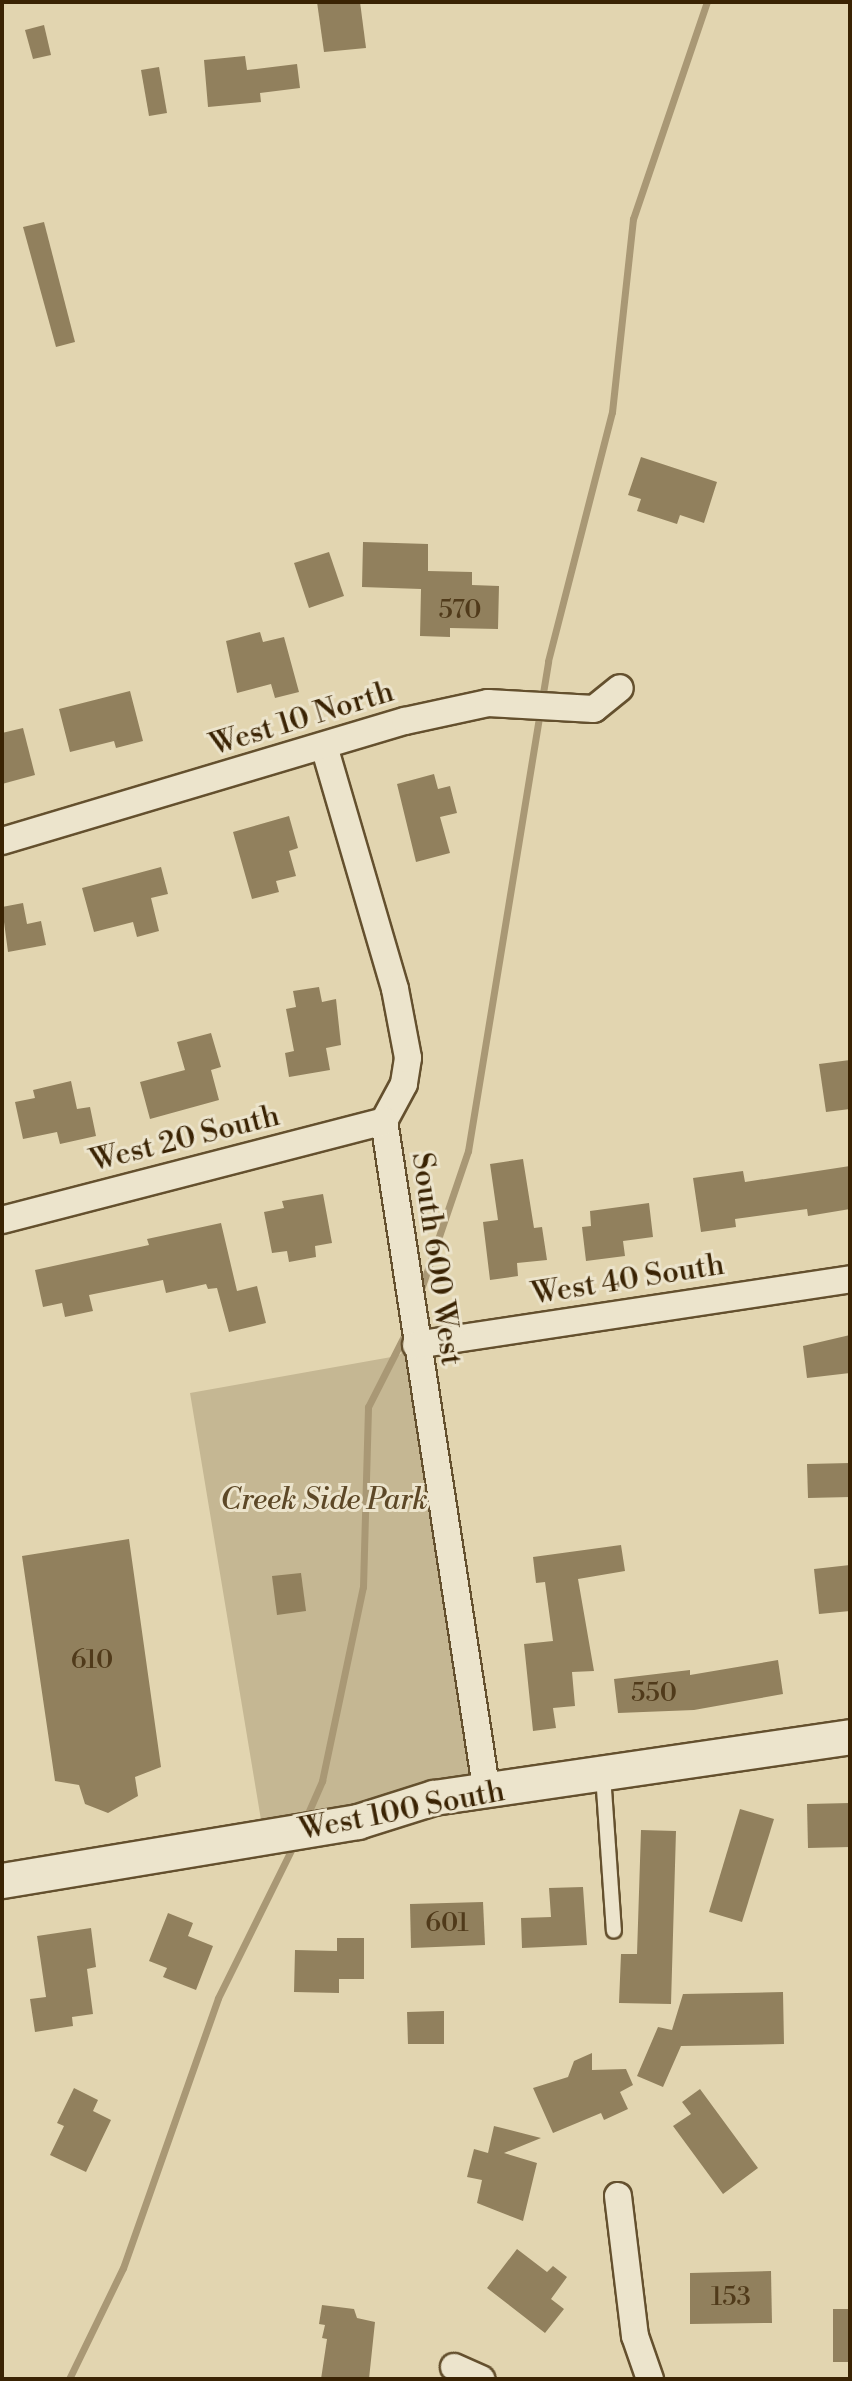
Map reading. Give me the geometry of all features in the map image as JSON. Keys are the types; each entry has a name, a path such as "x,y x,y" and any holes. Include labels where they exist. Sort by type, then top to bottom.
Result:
{"street":[{"name":"West 10 North","path":"2,841 405,721 488,703 594,709 620,688"},
{"name":"South 600 West","path":"324,746 395,989 408,1058 404,1084 384,1121 487,1793"},
{"name":"West 20 South","path":"2,1220 384,1121"},
{"name":"West 40 South","path":"416,1345 850,1279"},
{"name":"West 100 South","path":"2,1881 358,1822 434,1798 487,1793 850,1737"},
{"path":"618,2196 640,2377"},
{"path":"454,2367 481,2379"}],"lane":[{"path":"603,1775 614,1931"}],"green space":[{"name":"Creek Side Park","path":"416,1345 487,1793 264,1838 190,1393 397,1356"}],"building":[{"path":"317,2 360,2 366,48 324,52"},
{"path":"44,25 51,55 33,59 25,30"},
{"path":"245,56 247,70 297,64 300,88 260,93 261,102 208,107 204,60"},
{"path":"159,67 167,113 149,116 141,70"},
{"path":"44,222 75,342 56,347 23,227"},
{"path":"641,457 717,482 704,523 680,515 677,524 637,511 641,499 628,495"},
{"path":"363,542 428,544 428,571 472,572 472,585 499,586 498,629 450,628 450,637 420,636 421,589 362,587"},
{"path":"329,552 344,596 309,608 294,563"},
{"path":"260,632 263,642 284,637 299,692 275,698 271,684 237,693 226,641"},
{"path":"130,691 143,741 116,748 114,741 70,752 59,709"},
{"path":"23,728 35,775 2,784 2,733"},
{"path":"434,774 438,789 450,786 457,813 440,817 450,853 416,862 397,784"},
{"path":"289,816 298,848 289,851 296,876 276,881 279,892 252,899 233,832"},
{"path":"161,867 168,894 151,898 159,931 137,937 133,922 94,932 82,888"},
{"path":"23,903 27,924 41,921 46,945 8,952 2,907"},
{"path":"319,987 322,1002 336,999 341,1045 326,1048 330,1070 289,1077 285,1053 294,1051 286,1009 296,1007 293,991"},
{"path":"211,1033 221,1067 211,1070 219,1100 150,1119 140,1082 185,1070 177,1042"},
{"path":"850,1060 850,1109 826,1112 819,1064"},
{"path":"71,1081 77,1109 90,1107 96,1136 60,1144 57,1132 23,1139 15,1102 35,1098 33,1090"},
{"path":"523,1159 534,1228 542,1227 547,1260 517,1263 518,1276 490,1280 483,1222 498,1220 490,1164"},
{"path":"850,1166 850,1209 808,1216 807,1209 735,1219 736,1227 701,1232 693,1178 743,1171 745,1182"},
{"path":"323,1194 332,1243 315,1246 316,1257 289,1262 287,1251 272,1253 264,1212 284,1208 282,1201"},
{"path":"649,1203 653,1237 623,1241 625,1256 586,1261 582,1227 591,1226 590,1211"},
{"path":"221,1223 237,1291 257,1286 266,1323 229,1332 217,1288 208,1289 206,1284 166,1293 163,1280 89,1295 93,1311 65,1317 62,1303 43,1307 35,1270 149,1245 147,1239"},
{"path":"850,1335 850,1373 807,1378 803,1346"},
{"path":"850,1463 850,1497 808,1498 807,1464"},
{"path":"129,1539 161,1767 135,1777 138,1796 108,1813 85,1804 79,1785 55,1781 22,1556"},
{"path":"621,1545 625,1571 578,1579 594,1671 572,1672 575,1706 553,1708 556,1728 533,1731 524,1644 553,1641 545,1582 536,1583 533,1557"},
{"path":"850,1565 850,1611 819,1614 814,1569"},
{"path":"301,1573 306,1611 277,1615 272,1576"},
{"path":"778,1660 783,1694 694,1710 618,1713 614,1679 690,1670 690,1675"},
{"path":"850,1803 850,1847 808,1848 807,1804"},
{"path":"740,1809 774,1819 742,1922 709,1912"},
{"path":"641,1830 676,1831 671,2004 619,2003 621,1954 637,1954"},
{"path":"583,1887 587,1945 522,1948 521,1918 551,1917 549,1888"},
{"path":"483,1902 485,1945 411,1948 410,1904"},
{"path":"168,1913 193,1923 188,1936 213,1946 196,1990 163,1977 167,1968 149,1961"},
{"path":"91,1928 96,1967 87,1969 93,2014 72,2017 73,2026 35,2032 30,1999 46,1997 37,1936"},
{"path":"337,1938 364,1938 364,1979 339,1979 339,1993 294,1992 295,1950 337,1951"},
{"path":"783,1992 784,2044 681,2046 663,2087 637,2076 658,2027 672,2030 683,1994"},
{"path":"444,2011 444,2044 408,2044 407,2012"},
{"path":"592,2053 592,2070 626,2069 633,2085 620,2092 628,2109 604,2120 601,2113 553,2133 533,2088 568,2077 574,2061"},
{"path":"74,2088 98,2100 93,2111 111,2120 86,2172 50,2155 64,2126 57,2123"},
{"path":"700,2089 758,2168 723,2194 673,2126 691,2114 682,2102"},
{"path":"494,2126 541,2138 504,2153 537,2163 523,2221 477,2203 482,2180 467,2177 474,2149 488,2153"},
{"path":"517,2249 547,2272 553,2266 567,2277 551,2299 564,2309 545,2333 487,2288"},
{"path":"771,2271 772,2323 690,2324 690,2273"},
{"path":"322,2305 354,2309 357,2318 375,2322 369,2379 321,2379 327,2339 322,2338 325,2325 319,2324"},
{"path":"833,2309 850,2309 850,2362 833,2362"}],"waterway":[{"path":"420,1292 468,1151 548,661 612,412 633,219 707,2"},
{"path":"305,1820 322,1781 363,1587 368,1407 407,1330"},
{"path":"69,2379 123,2268 218,1998 295,1842"}]}
